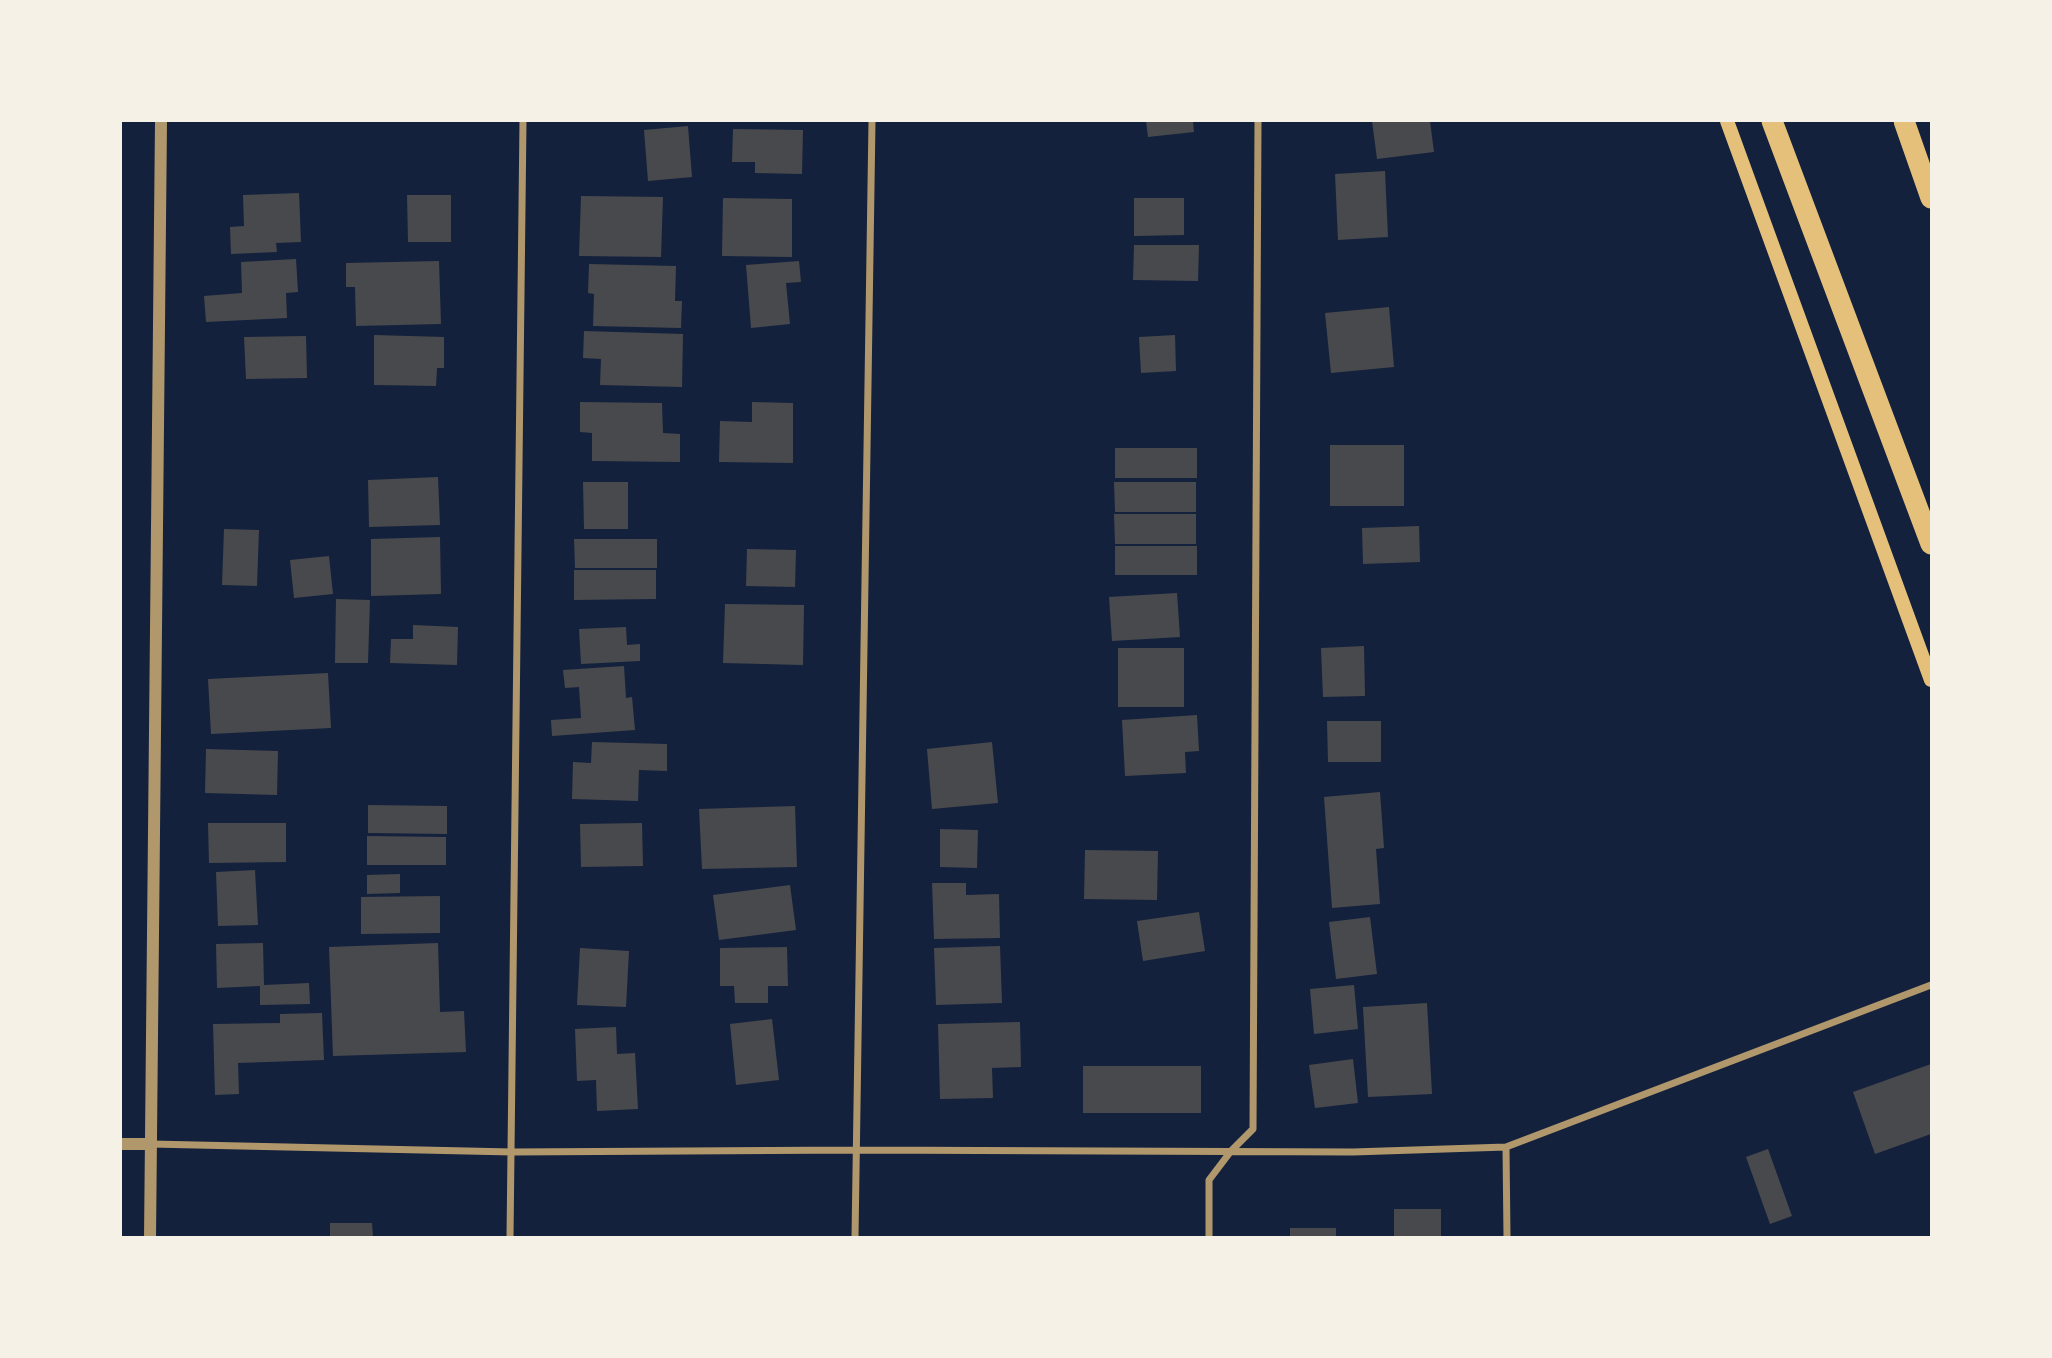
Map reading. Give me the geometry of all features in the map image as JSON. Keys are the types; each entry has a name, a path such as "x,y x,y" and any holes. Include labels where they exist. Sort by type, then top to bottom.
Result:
{"highway":[{"path":"1772,121 1931,544"},
{"path":"1905,121 1929,193 1931,215"}],"main road":[{"path":"1727,121 1931,680"}],"street":[{"path":"150,1237 161,121"},
{"path":"510,1237 523,121"},
{"path":"855,1237 872,121"},
{"path":"1209,1237 1209,1180 1231,1151 1253,1129 1258,121"},
{"path":"121,1144 512,1152 1353,1152 1506,1147 1931,985"},
{"path":"1506,1147 1507,1237"}],"building":[{"path":"1146,121 1193,121 1194,132 1148,137"},
{"path":"1372,121 1430,121 1434,152 1377,159"},
{"path":"688,126 692,177 648,181 644,130"},
{"path":"733,129 803,130 802,174 755,173 755,162 732,162"},
{"path":"1385,171 1388,237 1338,240 1335,174"},
{"path":"299,193 301,242 276,243 277,252 231,254 230,227 244,226 243,195"},
{"path":"407,195 451,195 451,242 408,242"},
{"path":"581,196 663,197 661,257 579,256"},
{"path":"723,198 792,199 792,257 722,256"},
{"path":"1134,198 1184,198 1184,235 1134,236"},
{"path":"1134,245 1199,245 1198,281 1133,280"},
{"path":"296,259 298,292 286,293 287,318 206,322 204,296 242,293 241,262"},
{"path":"439,261 441,324 356,326 355,287 346,287 346,263"},
{"path":"799,261 801,282 786,283 790,324 751,328 746,265"},
{"path":"589,264 676,266 675,301 682,301 681,328 593,326 594,294 588,293"},
{"path":"1389,307 1394,367 1331,373 1325,313"},
{"path":"584,331 683,334 682,387 600,385 601,359 583,358"},
{"path":"374,335 444,337 444,368 437,368 436,386 374,385"},
{"path":"1175,335 1176,371 1141,373 1139,337"},
{"path":"306,336 307,378 246,379 244,337"},
{"path":"580,402 662,403 663,433 680,434 680,462 592,461 592,433 580,432"},
{"path":"752,402 793,403 793,463 719,462 720,421 752,422"},
{"path":"1330,445 1404,445 1404,506 1330,506"},
{"path":"1115,448 1197,448 1197,478 1115,478"},
{"path":"438,477 440,525 369,527 368,480"},
{"path":"583,482 628,482 628,529 584,529"},
{"path":"1114,482 1196,482 1196,512 1115,512"},
{"path":"1114,514 1196,514 1196,544 1115,544"},
{"path":"1419,526 1420,562 1363,564 1362,528"},
{"path":"224,529 259,530 257,586 222,585"},
{"path":"440,537 441,594 371,596 371,539"},
{"path":"574,539 657,539 657,568 575,568"},
{"path":"1115,546 1197,546 1197,575 1115,575"},
{"path":"747,549 796,550 795,587 746,586"},
{"path":"329,556 333,594 294,598 290,560"},
{"path":"574,570 656,570 656,599 574,600"},
{"path":"1177,593 1180,637 1112,641 1109,597"},
{"path":"336,599 370,600 368,663 335,663"},
{"path":"725,604 804,605 803,665 723,663"},
{"path":"413,625 458,627 457,665 390,663 391,639 413,639"},
{"path":"626,627 627,645 640,644 640,661 581,664 579,629"},
{"path":"1364,646 1365,696 1323,697 1321,648"},
{"path":"1118,648 1184,648 1184,707 1118,707"},
{"path":"624,666 626,698 632,697 635,730 552,736 551,720 581,718 579,687 565,688 563,670"},
{"path":"328,673 331,728 211,734 208,679"},
{"path":"1197,715 1199,751 1185,752 1186,773 1125,776 1122,720"},
{"path":"1327,721 1381,721 1381,762 1328,762"},
{"path":"592,742 667,744 667,771 639,770 638,801 572,799 573,762 591,763"},
{"path":"992,742 998,803 932,809 927,749"},
{"path":"206,749 278,751 277,795 205,793"},
{"path":"1380,792 1384,848 1376,849 1380,904 1332,908 1324,797"},
{"path":"368,805 447,806 447,834 368,833"},
{"path":"795,806 797,867 702,869 699,809"},
{"path":"208,823 286,823 286,862 209,863"},
{"path":"642,823 643,866 581,867 580,824"},
{"path":"940,829 978,830 977,868 940,867"},
{"path":"367,836 446,837 446,865 367,865"},
{"path":"1085,850 1158,851 1157,900 1084,899"},
{"path":"255,870 258,925 218,926 216,872"},
{"path":"400,874 400,893 367,894 367,875"},
{"path":"932,883 966,883 966,895 999,894 1000,938 934,939"},
{"path":"790,885 796,930 719,940 713,895"},
{"path":"440,896 440,933 361,934 361,897"},
{"path":"1199,912 1205,951 1143,961 1137,921"},
{"path":"1370,917 1377,974 1336,979 1329,922"},
{"path":"263,943 264,985 309,983 310,1004 260,1005 260,986 217,988 216,944"},
{"path":"438,943 440,1012 464,1011 466,1052 333,1056 329,947"},
{"path":"1000,946 1002,1003 936,1005 934,948"},
{"path":"787,947 788,986 768,986 768,1003 735,1003 734,986 720,986 720,948"},
{"path":"580,948 629,951 626,1007 577,1005"},
{"path":"1354,985 1358,1029 1314,1034 1310,989"},
{"path":"1427,1003 1432,1094 1368,1097 1363,1007"},
{"path":"322,1013 324,1060 238,1063 239,1094 215,1095 213,1024 280,1023 280,1014"},
{"path":"772,1019 779,1080 736,1085 730,1024"},
{"path":"1020,1022 1021,1067 992,1068 993,1098 940,1099 938,1024"},
{"path":"616,1027 617,1054 635,1053 638,1109 597,1111 596,1080 577,1081 575,1029"},
{"path":"1353,1059 1358,1103 1315,1108 1309,1065"},
{"path":"1931,1064 1931,1134 1875,1154 1853,1092"},
{"path":"1083,1066 1201,1066 1201,1113 1083,1113"},
{"path":"1768,1149 1792,1216 1770,1224 1746,1157"},
{"path":"1394,1209 1441,1209 1441,1237 1394,1237"},
{"path":"330,1223 372,1223 373,1237 330,1237"},
{"path":"1290,1228 1336,1228 1336,1237 1290,1237"}]}
